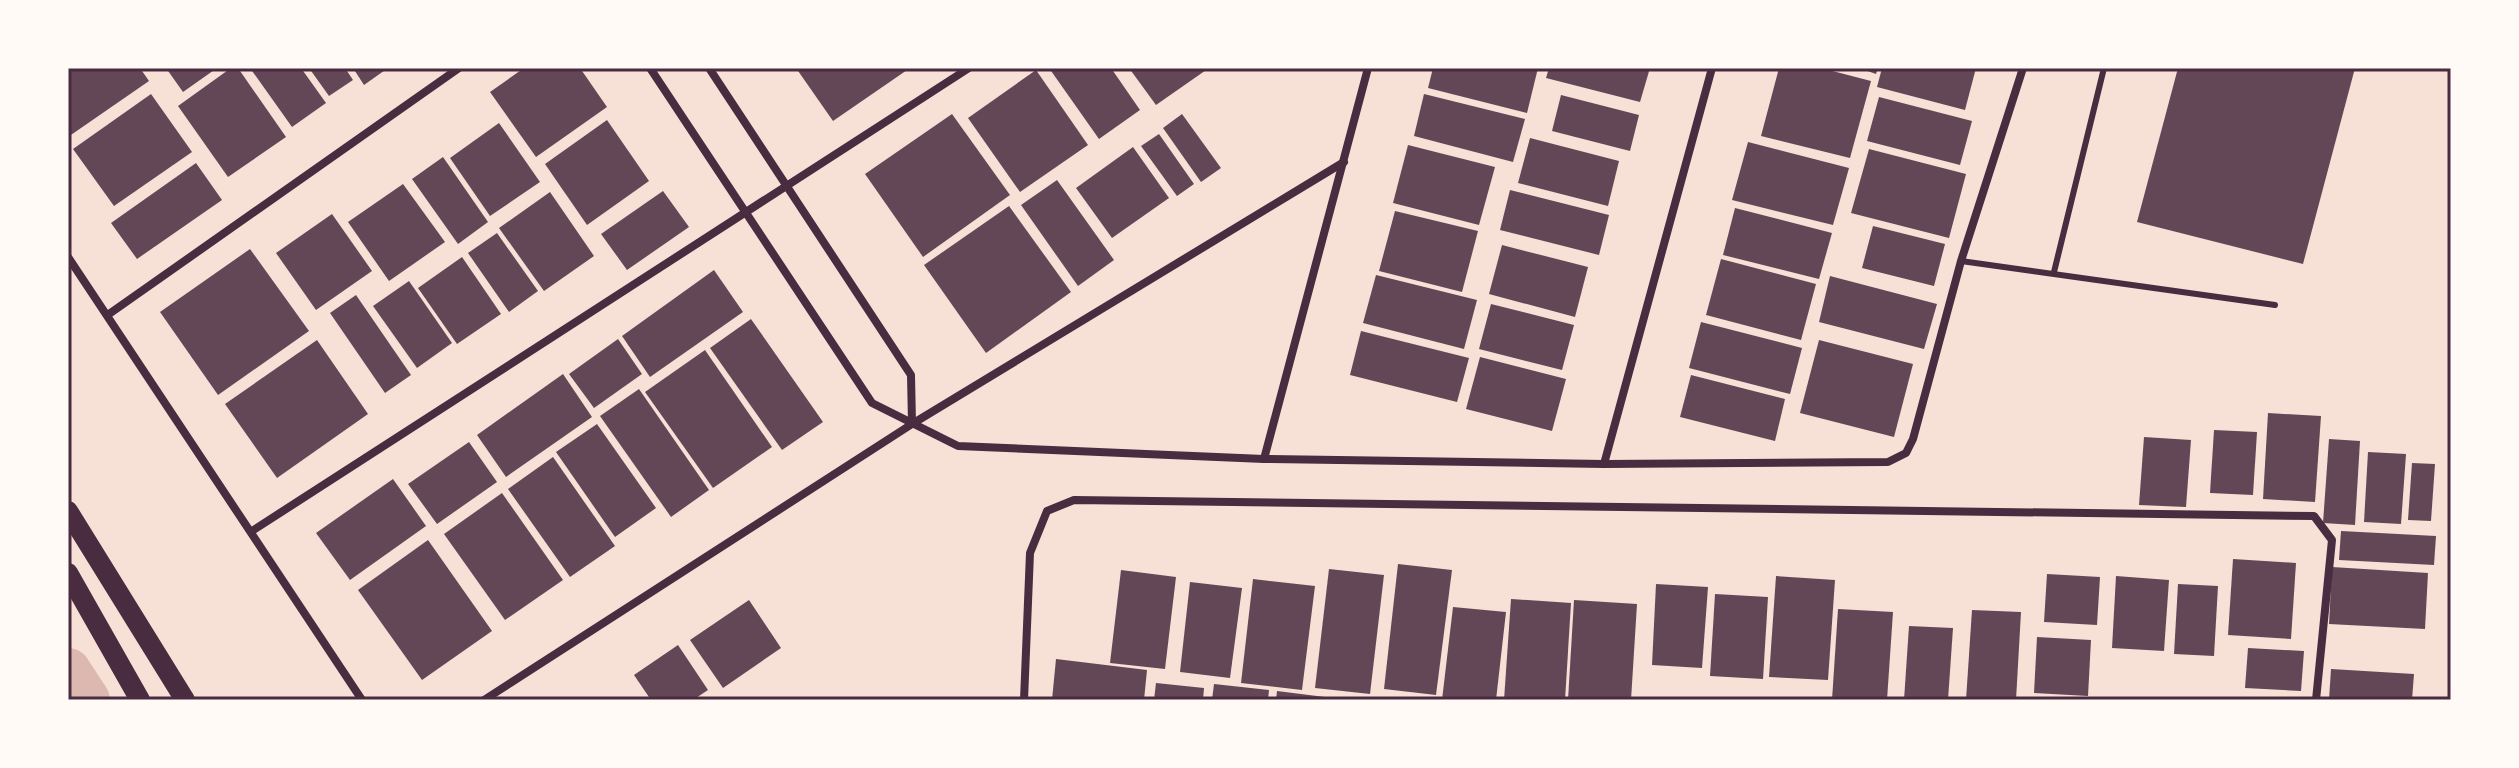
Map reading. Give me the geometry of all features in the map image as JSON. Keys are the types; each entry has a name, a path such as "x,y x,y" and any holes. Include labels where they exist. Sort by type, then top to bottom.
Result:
{"main road":[{"path":"68,511 185,700"},
{"path":"68,573 140,700"}],"street":[{"path":"109,314 459,68"},
{"path":"650,68 872,403 958,446 1264,459 1604,464 1888,462 1906,453 1913,439 1961,261 2023,68"},
{"path":"709,68 911,375 912,424"},
{"path":"252,531 969,68"},
{"path":"1264,459 1368,68"},
{"path":"1604,464 1712,68"},
{"path":"484,700 912,424 1344,162"},
{"path":"68,257 109,314 362,700"},
{"path":"1024,700 1030,553 1047,511 1074,500 2314,516 2332,540 2316,700"}],"lane":[{"path":"2054,272 2104,68"},
{"path":"1961,261 2275,305"}],"building":[{"path":"68,68 140,68 149,81 68,137"},
{"path":"166,68 217,68 183,92"},
{"path":"231,68 238,68 286,137 228,177 178,106"},
{"path":"250,68 301,68 326,103 292,127"},
{"path":"309,68 345,68 353,80 329,96"},
{"path":"353,68 388,68 364,85"},
{"path":"524,68 580,68 607,107 536,157 490,92"},
{"path":"796,68 910,68 833,121"},
{"path":"1049,68 1111,68 1140,110 1099,139"},
{"path":"1129,68 1209,68 1156,105"},
{"path":"1433,68 1538,68 1527,113 1428,88"},
{"path":"1549,68 1650,68 1640,102 1546,78"},
{"path":"1779,68 1821,68 1871,81 1850,158 1761,136"},
{"path":"1859,68 1878,68 1876,74"},
{"path":"1882,68 1976,68 1965,110 1877,87"},
{"path":"2178,68 2355,68 2303,264 2137,222"},
{"path":"1036,70 1088,145 1020,192 968,118"},
{"path":"151,94 192,152 114,206 73,149"},
{"path":"1424,94 1525,119 1513,162 1414,136"},
{"path":"1561,95 1639,115 1630,151 1552,131"},
{"path":"1879,97 1972,121 1960,165 1867,141"},
{"path":"952,114 1010,195 923,257 865,174"},
{"path":"1182,114 1221,168 1201,182 1163,128"},
{"path":"607,120 649,181 587,225 545,164"},
{"path":"499,123 540,182 490,216 450,158"},
{"path":"1159,134 1194,184 1177,196 1141,146"},
{"path":"1530,138 1619,161 1608,206 1518,183"},
{"path":"1748,142 1849,168 1833,225 1732,200"},
{"path":"1408,145 1495,167 1479,225 1393,203"},
{"path":"1133,147 1169,198 1112,238 1076,188"},
{"path":"1869,149 1966,174 1949,238 1851,213"},
{"path":"443,157 488,222 458,244 412,179"},
{"path":"196,163 222,200 137,259 111,223"},
{"path":"1057,180 1114,260 1078,286 1021,205"},
{"path":"403,184 445,242 389,281 348,222"},
{"path":"1510,190 1609,215 1599,255 1500,230"},
{"path":"663,191 689,227 627,270 601,234"},
{"path":"550,192 594,256 544,291 499,228"},
{"path":"1009,206 1071,292 986,353 924,265"},
{"path":"1735,208 1832,233 1819,279 1723,255"},
{"path":"1395,211 1478,231 1462,292 1379,271"},
{"path":"332,214 372,271 316,310 276,253"},
{"path":"1873,226 1945,244 1934,286 1862,268"},
{"path":"497,233 538,291 509,312 468,253"},
{"path":"1502,245 1588,267 1575,317 1489,294"},
{"path":"250,249 309,331 218,395 160,312"},
{"path":"462,257 501,314 457,344 418,288"},
{"path":"1721,259 1816,284 1801,340 1706,315"},
{"path":"714,270 743,312 650,377 622,336"},
{"path":"1376,275 1477,300 1464,349 1363,323"},
{"path":"1830,276 1937,304 1924,349 1819,322"},
{"path":"409,281 452,343 417,368 373,306"},
{"path":"356,295 411,375 385,393 330,313"},
{"path":"1491,304 1574,325 1562,370 1479,349"},
{"path":"751,319 823,422 782,450 710,348"},
{"path":"1701,322 1802,348 1790,394 1689,368"},
{"path":"1361,331 1469,358 1457,402 1350,375"},
{"path":"618,339 642,374 594,408 569,374"},
{"path":"317,340 368,414 277,478 225,404"},
{"path":"1819,340 1913,364 1894,437 1800,413"},
{"path":"705,350 772,447 713,488 645,392"},
{"path":"1480,357 1566,379 1552,431 1466,409"},
{"path":"563,374 592,417 506,477 477,435"},
{"path":"1691,375 1785,399 1775,441 1680,417"},
{"path":"639,389 709,490 671,517 600,416"},
{"path":"2268,413 2321,416 2315,502 2263,499"},
{"path":"597,424 656,508 615,537 556,452"},
{"path":"2214,430 2257,432 2253,495 2210,493"},
{"path":"2144,437 2191,440 2186,507 2139,505"},
{"path":"2329,439 2360,441 2355,525 2323,523"},
{"path":"469,442 497,482 437,524 408,484"},
{"path":"2368,452 2406,454 2401,524 2364,522"},
{"path":"553,457 615,546 570,577 508,489"},
{"path":"2412,463 2435,464 2431,521 2408,520"},
{"path":"393,479 426,526 350,580 316,533"},
{"path":"502,493 563,580 505,620 444,534"},
{"path":"2341,531 2436,536 2434,565 2339,560"},
{"path":"428,540 492,631 422,680 358,590"},
{"path":"2233,559 2296,563 2291,639 2228,635"},
{"path":"1398,564 1452,570 1436,695 1384,689"},
{"path":"2332,567 2428,573 2425,629 2329,624"},
{"path":"1329,569 1384,575 1370,694 1315,688"},
{"path":"1121,570 1176,577 1165,669 1110,663"},
{"path":"2047,574 2100,577 2097,625 2044,622"},
{"path":"1776,576 1835,580 1828,680 1769,677"},
{"path":"2116,576 2169,580 2164,651 2112,648"},
{"path":"1253,579 1315,586 1302,690 1241,683"},
{"path":"1190,582 1242,588 1230,678 1180,672"},
{"path":"1656,584 1708,587 1702,668 1652,665"},
{"path":"2178,584 2218,586 2214,656 2174,654"},
{"path":"1715,594 1768,597 1763,679 1710,676"},
{"path":"1511,599 1571,603 1565,700 1504,700"},
{"path":"749,600 781,648 723,688 690,640"},
{"path":"1574,600 1637,604 1631,700 1568,700"},
{"path":"1453,607 1506,612 1496,700 1442,700"},
{"path":"1838,609 1893,612 1887,700 1832,700"},
{"path":"1972,610 2021,612 2016,700 1966,700"},
{"path":"1909,626 1953,628 1948,700 1904,700"},
{"path":"2037,637 2091,640 2088,696 2034,693"},
{"path":"678,645 708,690 693,700 651,700 634,675"},
{"path":"2248,648 2304,651 2301,691 2245,688"},
{"path":"1056,659 1147,670 1144,700 1052,700"},
{"path":"2331,669 2414,674 2412,700 2329,700"},
{"path":"1156,683 1204,688 1203,700 1154,700"},
{"path":"1214,684 1269,690 1268,700 1212,700"},
{"path":"1277,691 1333,698 1333,700 1276,700"}],"waterway":[{"path":"68,671 87,700"}]}
